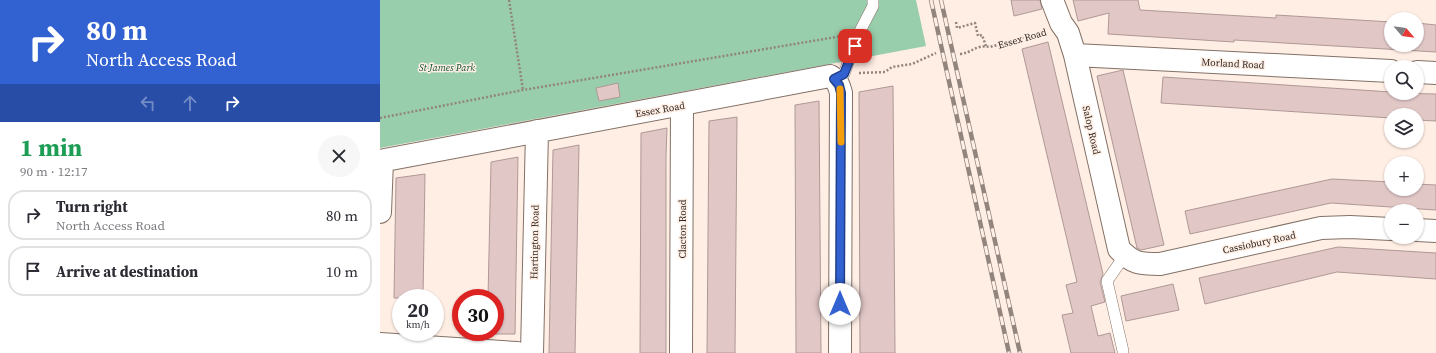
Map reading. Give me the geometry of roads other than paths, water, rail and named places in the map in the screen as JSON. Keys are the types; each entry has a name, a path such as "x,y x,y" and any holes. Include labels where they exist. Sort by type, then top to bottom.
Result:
{"street":[{"name":"Salop Road","path":"1052,0 1060,23 1068,33 1075,55 1119,249 1127,257"},
{"name":"Morland Road","path":"1075,55 1384,71"},
{"path":"1424,72 1436,73"},
{"name":"Essex Road","path":"381,161 682,105 821,77 840,76"},
{"path":"840,76 840,353"},
{"name":"Clacton Road","path":"681,353 682,105"},
{"name":"Hartington Road","path":"532,353 537,131"},
{"path":"380,212 381,161"},
{"name":"Cassiobury Road","path":"1127,257 1144,264 1160,264 1321,228 1350,226 1384,228"},
{"path":"1424,230 1436,231"},
{"path":"380,344 517,353"}],"lane":[{"path":"840,76 873,6 873,0"},
{"path":"1124,350 1107,281 1127,257"}],"railway":[{"path":"931,0 1009,353"},
{"path":"941,0 1020,353"}],"park label":[{"name":"St James Park","path":"447,67"}]}
